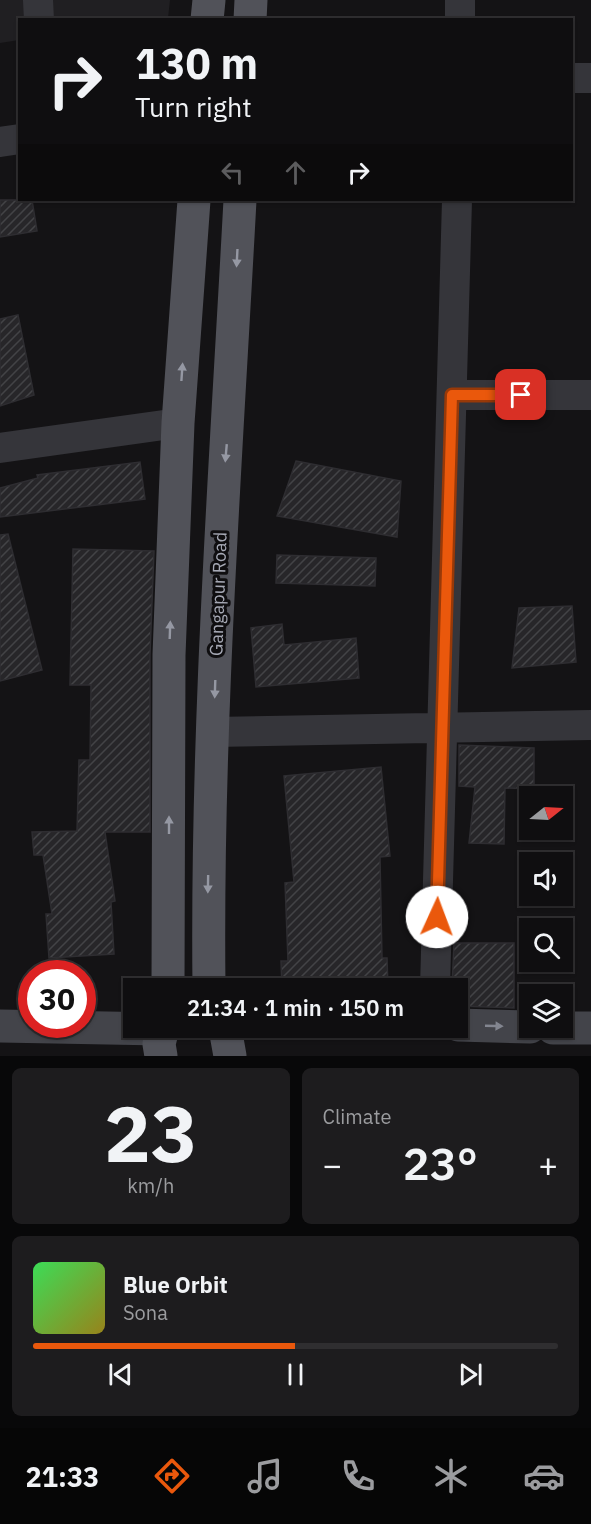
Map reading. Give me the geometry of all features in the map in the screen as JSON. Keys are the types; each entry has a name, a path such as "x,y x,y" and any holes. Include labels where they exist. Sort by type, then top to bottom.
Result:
{"main road":[{"path":"207,18 208,0"},
{"path":"250,18 251,0"},
{"path":"168,978 170,655 178,423 194,201"},
{"name":"Gangapur Road","path":"209,978 208,891 221,510 240,201"},
{"path":"227,1038 230,1056"}],"street":[{"path":"38,0 39,18"},
{"path":"460,0 460,18"},
{"path":"573,78 591,78"},
{"path":"0,142 18,139"},
{"path":"435,978 457,201"},
{"path":"452,395 591,395"},
{"path":"0,448 178,423"},
{"path":"213,732 591,725"},
{"path":"468,1025 519,1027"},
{"path":"0,1026 123,1034"},
{"path":"573,1028 591,1028"}],"shaded area":[{"path":"0,0 170,0 168,18 18,18 18,40 0,43"}],"building":[{"path":"0,200 32,201 37,231 0,237"},
{"path":"18,315 34,395 0,406 0,319"},
{"path":"296,461 401,481 397,537 277,516"},
{"path":"140,462 145,499 0,517 0,488 38,478 37,475"},
{"path":"8,534 42,670 0,681 0,535"},
{"path":"73,549 154,551 150,655 150,832 105,832 115,901 111,902 114,954 49,958 46,914 52,914 43,855 34,855 32,832 77,831 79,760 90,760 91,685 70,685"},
{"path":"277,555 376,558 375,586 276,583"},
{"path":"572,606 576,662 512,668 519,608"},
{"path":"282,624 284,645 356,638 359,678 256,687 251,628"},
{"path":"459,745 534,748 534,786 505,788 504,844 469,843 475,787 459,786"},
{"path":"381,767 390,856 380,857 382,958 387,958 388,978 282,978 281,961 288,961 285,883 294,882 284,776"},
{"path":"454,943 514,943 514,1008 468,1006 468,978 452,978"}],"route":[{"path":"437,917 452,395 521,395"}]}
